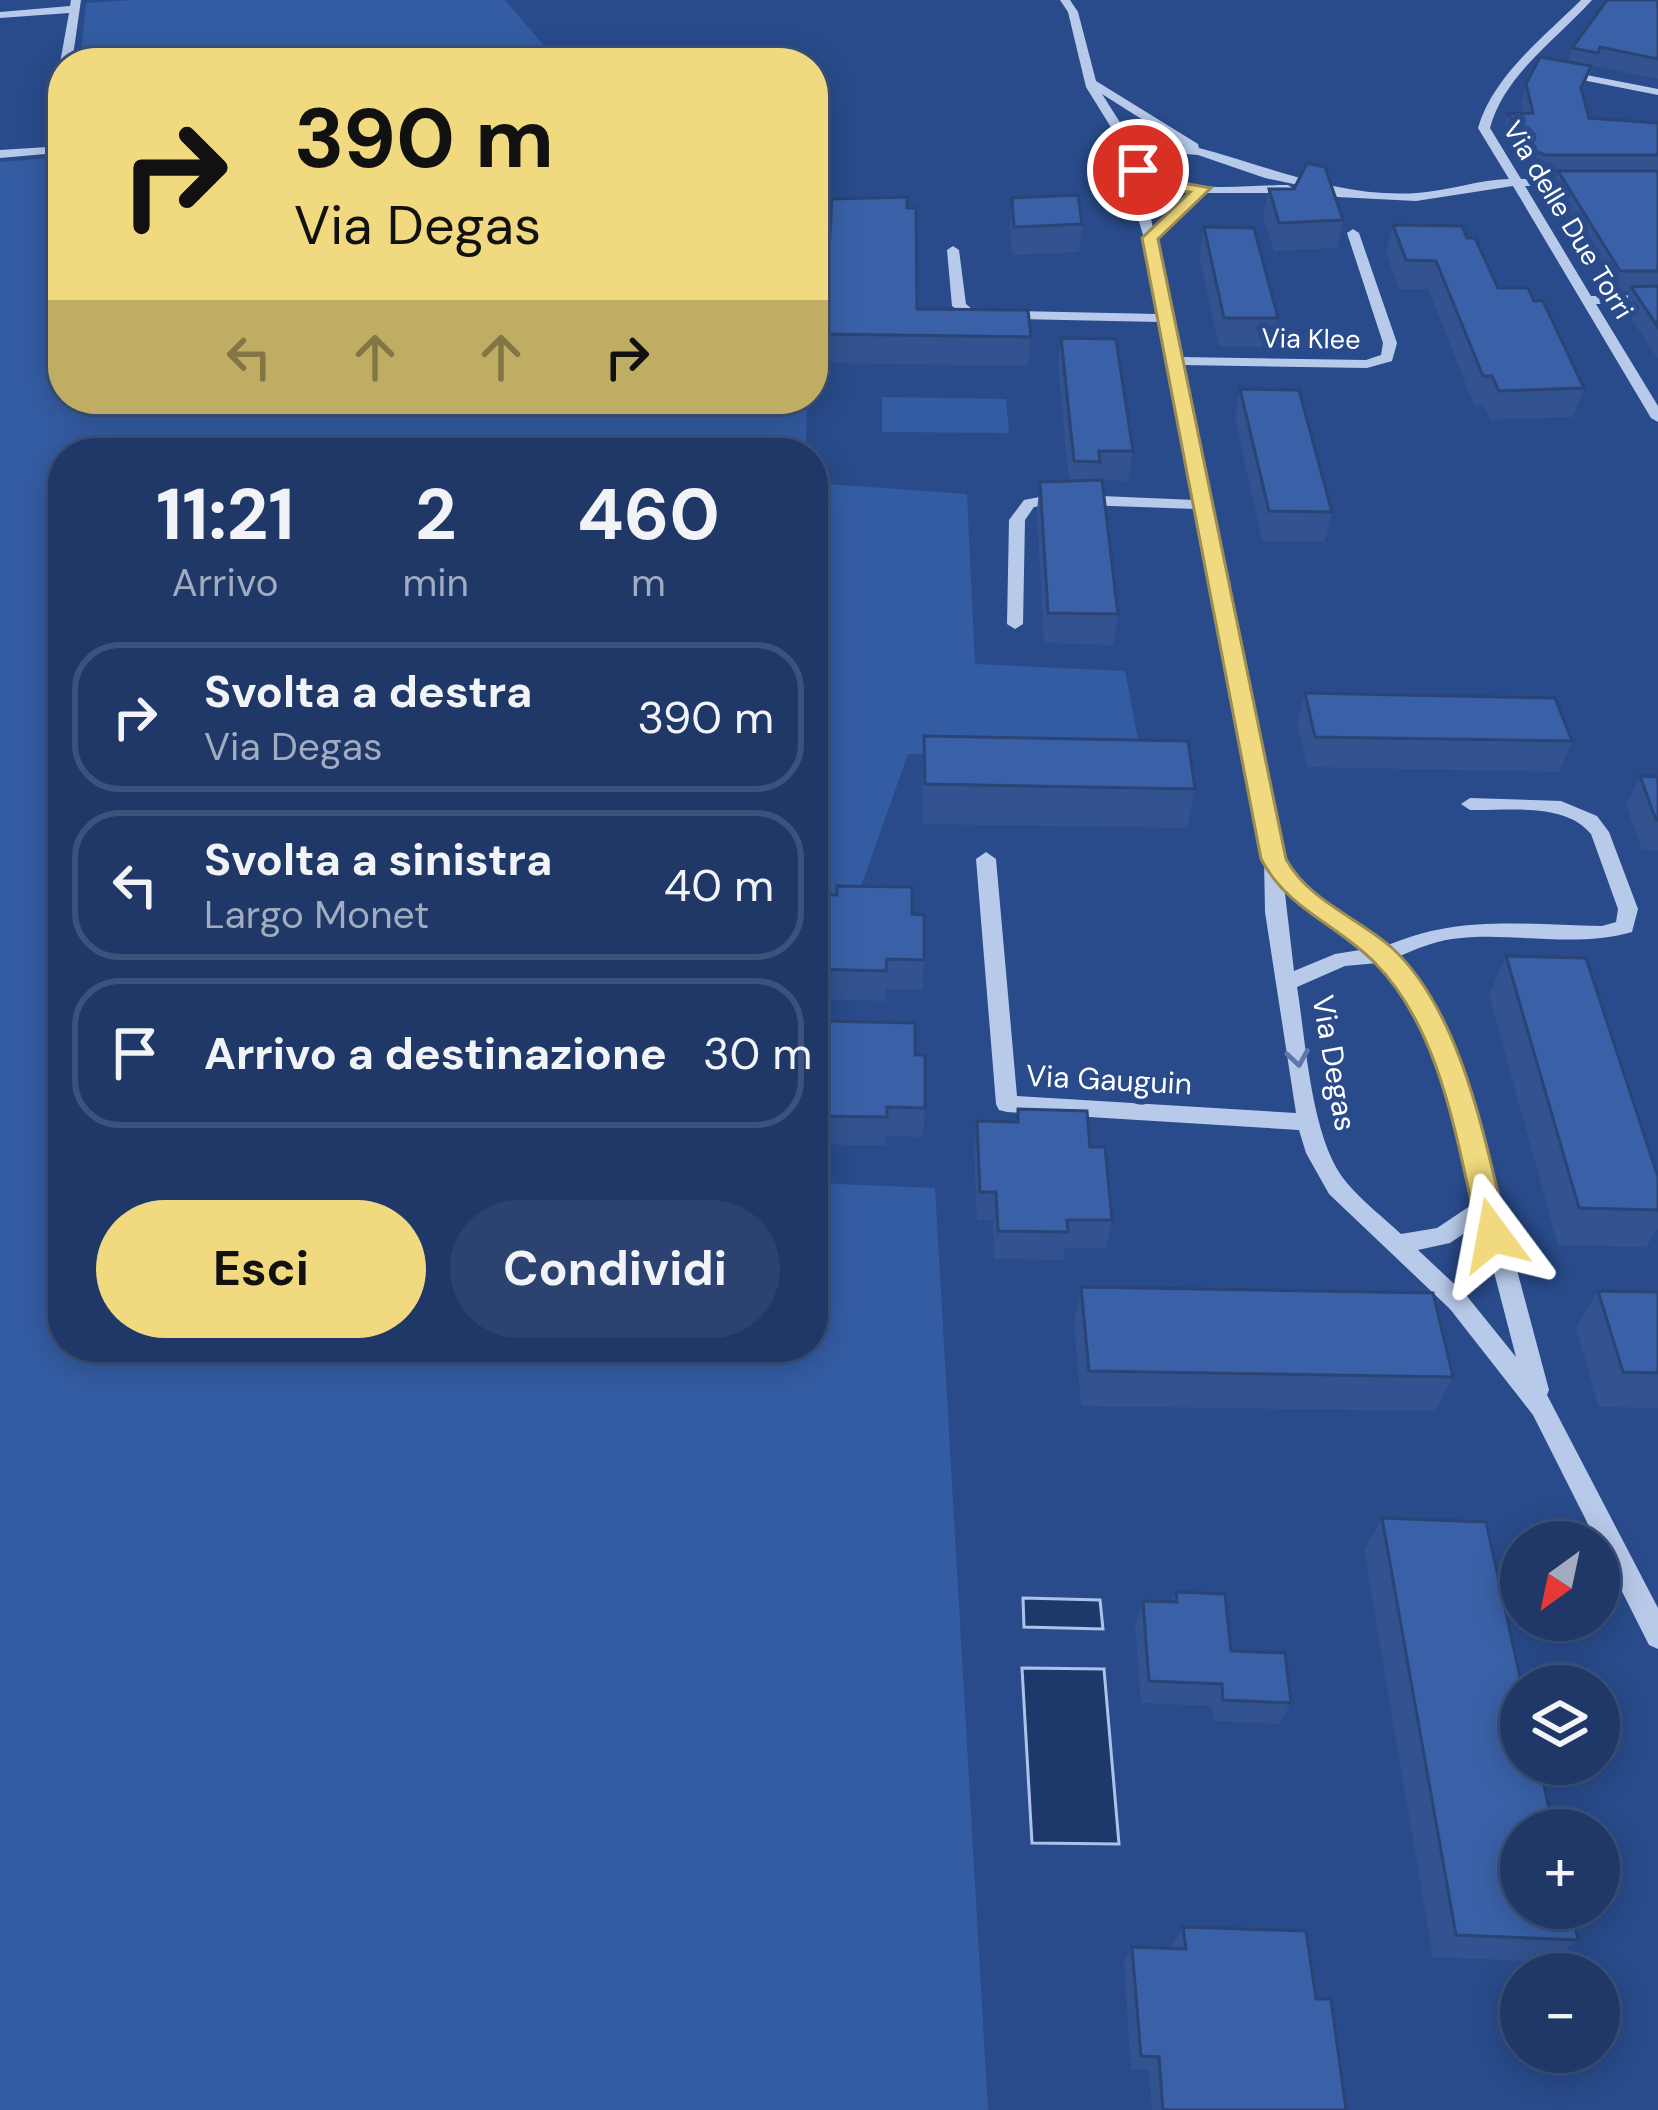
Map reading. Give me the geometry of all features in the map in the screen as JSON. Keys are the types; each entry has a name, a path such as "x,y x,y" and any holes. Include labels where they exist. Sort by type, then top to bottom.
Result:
{"street":[{"path":"1065,0 1073,12 1088,80 1138,166 1162,184 1416,197 1515,182 1586,182"},
{"name":"Via delle Due Torri","path":"1587,0 1525,66 1484,122 1487,138 1658,418"},
{"path":"0,14 75,4 68,48"},
{"path":"1525,66 1658,92"},
{"path":"1088,80 1202,151 1269,175 1351,194"},
{"path":"0,154 48,150"},
{"path":"1138,166 1158,151 1202,151"},
{"path":"1150,238 1228,172 1218,157"},
{"name":"Via Degas","path":"1138,166 1137,194 1150,238 1274,859 1275,912 1317,1153 1337,1188 1459,1302 1542,1407 1658,1636"},
{"name":"Via Klee","path":"1173,361 1367,364 1387,358 1390,343 1353,233"},
{"path":"953,250 959,306 970,314 1165,318"},
{"path":"1587,300 1658,299"},
{"path":"1015,624 1017,520 1023,507 1055,499 1202,505"},
{"path":"1286,983 1342,959 1383,955 1424,937 1456,931 1602,933 1620,930 1628,922 1607,851 1590,820 1561,807 1470,805"},
{"name":"Via Gauguin","path":"986,859 1007,1104 1309,1122"},
{"name":"Via Degas","path":"1274,859 1282,876 1310,903 1383,955 1412,989 1444,1054 1542,1407"},
{"path":"1396,1245 1442,1236 1487,1207"}],"shaded area":[{"path":"505,0 546,48 82,48 86,3"},
{"path":"48,158 48,414 807,414 806,438 48,438 48,1362 828,1362 828,1184 935,1188 988,2110 0,2110 0,162"},
{"path":"882,397 1006,399 1009,433 882,432"},
{"path":"828,484 967,494 975,664 1125,671 1141,755 908,754 828,980"},
{"path":"1023,1598 1100,1600 1103,1629 1024,1627"},
{"path":"1022,1668 1104,1669 1119,1844 1032,1843"}],"building":[{"path":"1607,0 1658,0 1658,59 1600,47 1598,53 1572,48"},
{"path":"1540,57 1591,66 1581,88 1589,118 1658,123 1658,155 1546,155 1534,151 1508,114 1533,113 1526,84"},
{"path":"1307,163 1325,167 1343,220 1279,223 1269,189 1294,189"},
{"path":"1558,171 1658,171 1658,271 1620,271"},
{"path":"1078,195 1082,224 1014,227 1012,198"},
{"path":"907,197 907,208 916,208 917,309 1028,310 1031,337 828,334 832,199"},
{"path":"1393,225 1462,226 1467,238 1475,238 1498,288 1528,288 1534,301 1543,301 1584,388 1499,391 1492,376 1483,376 1436,261 1406,260"},
{"path":"1204,227 1254,228 1278,318 1224,318"},
{"path":"1658,286 1658,327 1631,287"},
{"path":"1061,338 1116,339 1133,451 1099,451 1100,462 1074,461"},
{"path":"1240,389 1299,390 1332,512 1269,511"},
{"path":"1102,480 1118,614 1048,613 1040,482"},
{"path":"1305,693 1555,698 1572,741 1315,737"},
{"path":"924,736 1188,741 1195,789 925,784"},
{"path":"1640,776 1658,777 1658,820 1656,820"},
{"path":"837,886 912,887 912,914 924,915 924,960 887,959 886,971 828,969 828,895 837,895"},
{"path":"1506,956 1586,958 1658,1177 1658,1210 1579,1208"},
{"path":"828,1021 915,1023 915,1055 925,1055 925,1108 887,1107 887,1117 828,1116"},
{"path":"1018,1109 1087,1111 1090,1147 1105,1147 1112,1220 1067,1220 1068,1232 998,1231 996,1192 980,1192 977,1121 1018,1122"},
{"path":"1081,1287 1433,1293 1453,1377 1089,1371"},
{"path":"1598,1291 1658,1292 1658,1373 1623,1372"},
{"path":"1382,1518 1486,1522 1500,1586 1500,1641 1512,1641 1517,1665 1500,1665 1500,1785 1544,1785 1549,1809 1500,1809 1500,1929 1576,1929 1578,1940 1456,1935"},
{"path":"1176,1592 1225,1594 1231,1651 1285,1653 1291,1703 1223,1700 1222,1684 1149,1681 1143,1601 1177,1602"},
{"path":"1183,1927 1306,1931 1316,1999 1331,1999 1346,2110 1163,2110 1159,2057 1141,2056 1132,1947 1186,1949"}],"route":[{"path":"1138,170 1162,184 1203,188 1168,216 1150,238 1274,859 1289,884 1383,955 1417,998 1459,1094 1493,1235"}]}
